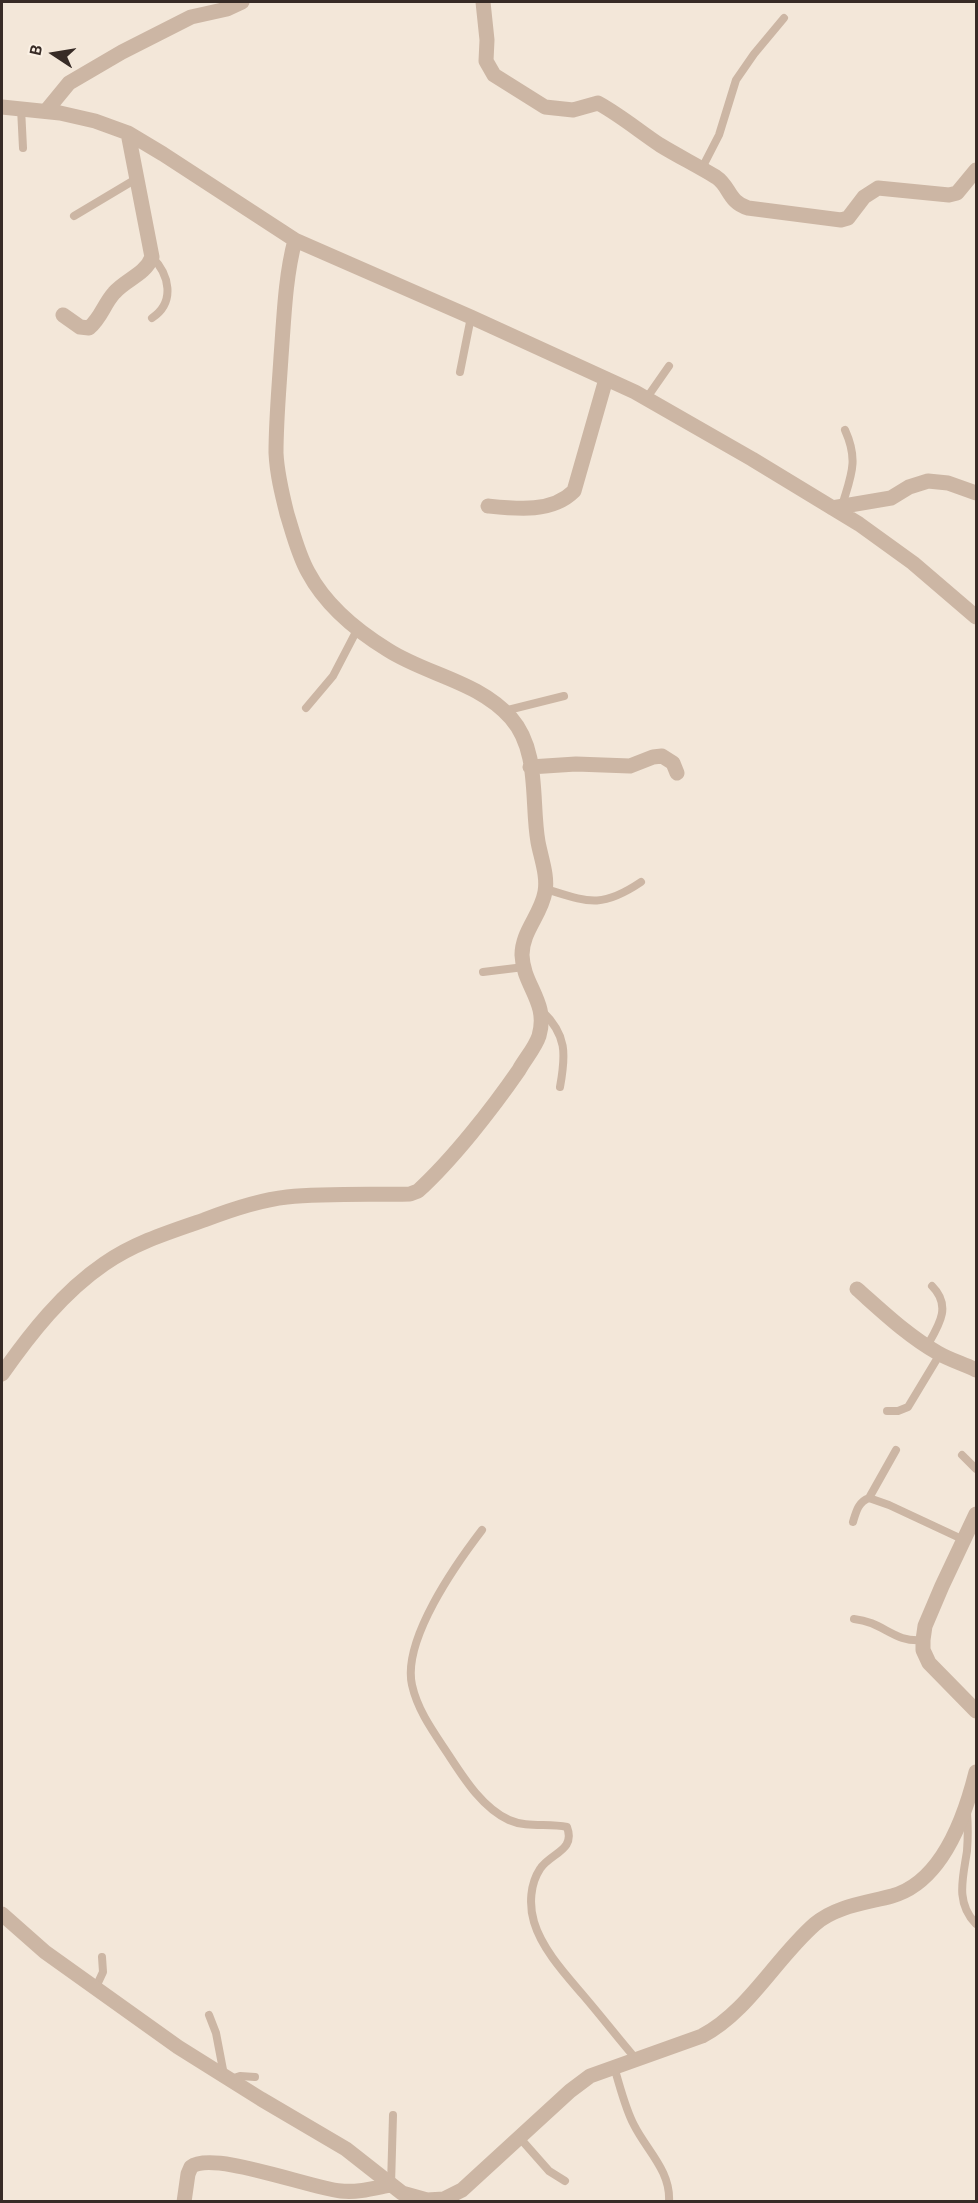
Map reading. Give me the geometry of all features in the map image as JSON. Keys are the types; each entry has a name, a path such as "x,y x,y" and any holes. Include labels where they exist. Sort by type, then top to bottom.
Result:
{"street":[{"path":"46,111 69,83 122,52 191,17 227,9 242,2"},
{"path":"483,2 486,61 494,75 501,81 545,107 573,110 598,103 718,178 738,205 775,213 841,220 848,218 864,197 878,188 949,195 957,193 976,170"},
{"path":"2,107 46,111 94,121 128,134 163,153 295,240 471,317 646,399 837,507 913,563 976,617"},
{"path":"63,315 80,327 89,328 95,323 115,291 145,269 152,257 128,134"},
{"path":"2,1374 38,1326 86,1278 103,1264 125,1251 160,1235 232,1210 286,1197 410,1194 418,1191 481,1121 515,1076 539,1036 542,1011 524,967 522,953 527,931 538,913 546,889 537,840 530,767 521,734 512,718 480,693 408,661 388,650 358,628 330,602 306,570 290,523 276,452 287,284 295,240"},
{"path":"488,506 531,509 562,500 574,491 606,379"},
{"path":"837,507 891,498 909,487 928,481 948,483 976,493"},
{"path":"530,767 576,764 630,766 662,756 673,763 677,773"},
{"path":"857,1289 895,1323 927,1346 976,1370"},
{"path":"976,1514 926,1626 923,1640 923,1650 930,1664 976,1712"},
{"path":"184,2202 188,2174 191,2167 200,2163 249,2168 350,2196 399,2193 427,2200 454,2196 590,2076 702,2036 718,2028 735,2012 793,1945 825,1917 841,1909 896,1895 923,1877 940,1859 967,1809 976,1772"},
{"path":"2,1914 45,1952 178,2047 346,2149 399,2193"}],"lane":[{"path":"702,170 719,135 736,80 784,18"},
{"path":"21,108 23,147"},
{"path":"74,216 136,179"},
{"path":"152,257 164,270 168,292 165,304 152,318"},
{"path":"460,372 471,317"},
{"path":"646,399 669,366"},
{"path":"837,507 854,457 845,430"},
{"path":"306,708 333,676 358,628"},
{"path":"504,711 564,696"},
{"path":"546,889 589,902 606,901 627,892 640,882"},
{"path":"483,972 524,967"},
{"path":"542,1011 560,1033 563,1049 560,1087"},
{"path":"927,1346 938,1327 943,1311 941,1295 932,1286"},
{"path":"887,1411 898,1411 908,1407 940,1354"},
{"path":"869,1498 896,1450"},
{"path":"962,1455 976,1469"},
{"path":"853,1522 858,1507 863,1500 869,1498 964,1540"},
{"path":"482,1530 458,1561 431,1609 418,1640 412,1665 411,1682 422,1714 484,1803 509,1820 537,1826 557,1824 567,1827 570,1834 567,1844 541,1866 535,1878 530,1908 534,1924 564,1973 636,2059"},
{"path":"854,1619 867,1620 881,1626 894,1636 910,1641 923,1640"},
{"path":"967,1809 969,1831 961,1891 965,1908 976,1924"},
{"path":"96,1987 103,1972 102,1957"},
{"path":"209,2015 228,2077 255,2077"},
{"path":"614,2067 633,2124 663,2171 669,2188 669,2202"},
{"path":"393,2115 399,2193"},
{"path":"519,2137 549,2171 565,2181"}]}
